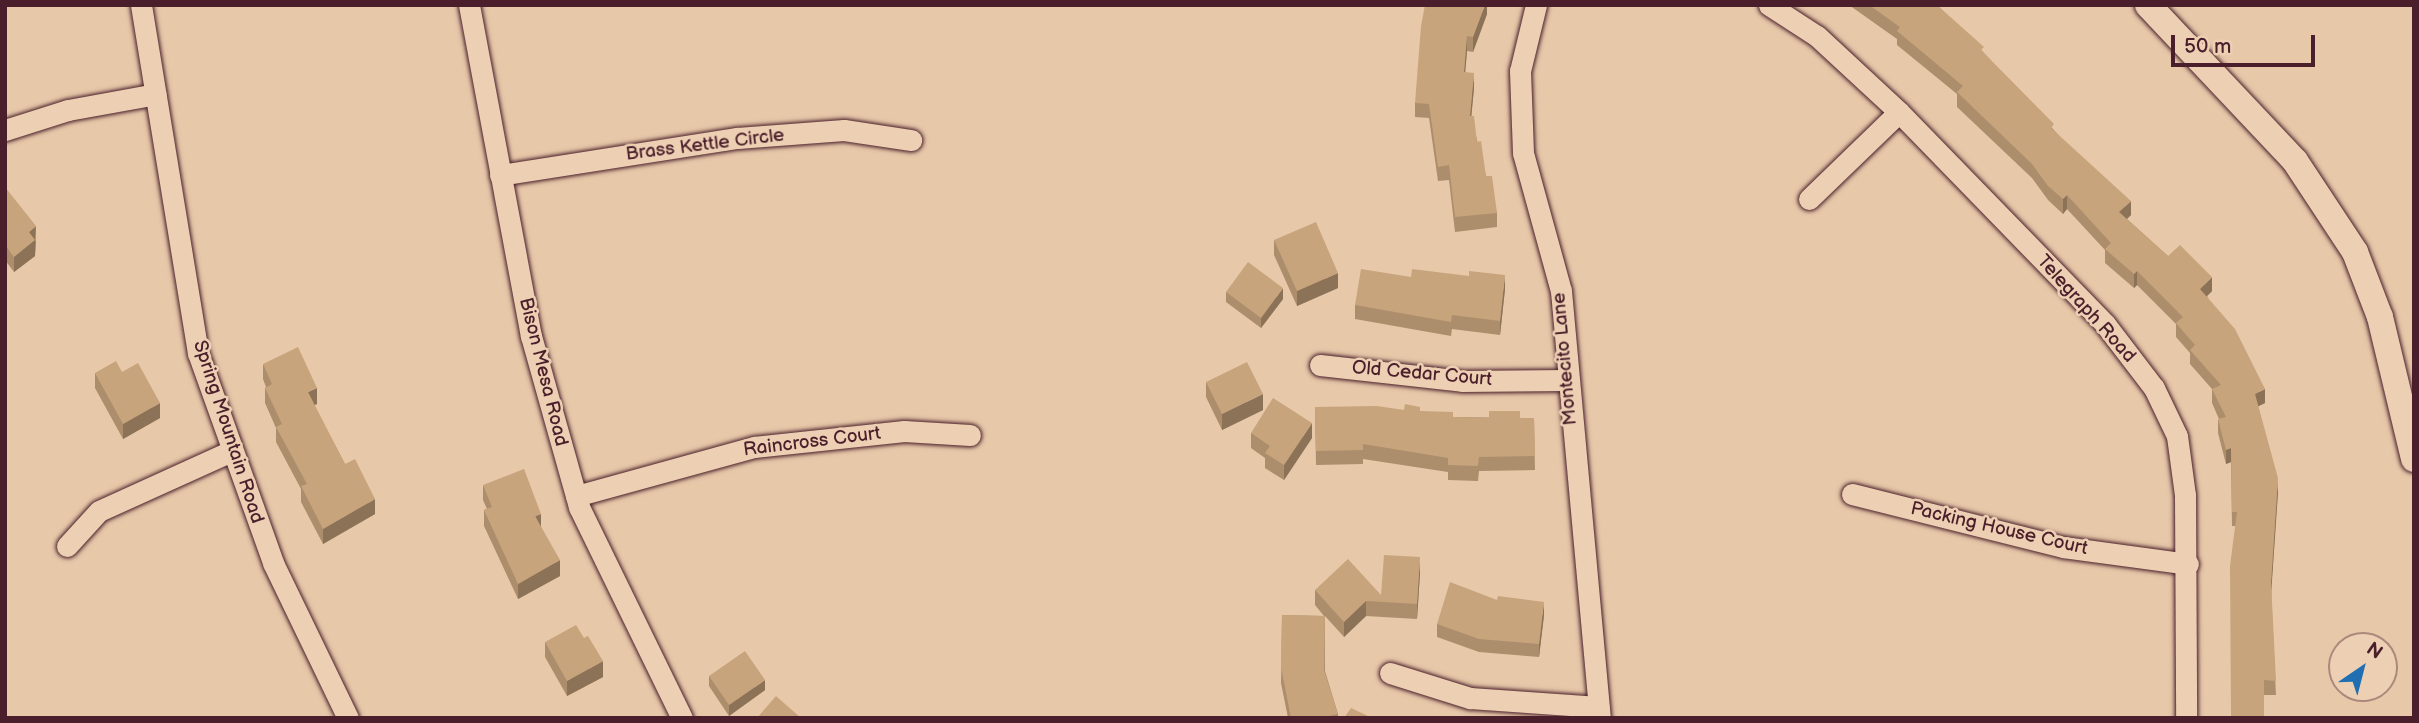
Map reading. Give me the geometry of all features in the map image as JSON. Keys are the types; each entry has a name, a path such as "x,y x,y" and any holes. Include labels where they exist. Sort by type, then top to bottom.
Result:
{"street":[{"name":"Spring Mountain Road","path":"141,5 198,354 273,563 348,718"},
{"name":"Bison Mesa Road","path":"469,5 531,336 576,496 682,718"},
{"name":"Montecito Lane","path":"1536,5 1520,71 1523,153 1561,291 1566,380 1600,712"},
{"name":"Telegraph Road","path":"1769,5 1816,36 1899,112 2105,324 2154,388 2177,436 2188,564 2186,718"},
{"path":"2148,5 2295,161 2355,252 2381,317 2414,459"},
{"path":"5,130 68,110 156,94"},
{"path":"1809,199 1899,112"},
{"name":"Brass Kettle Circle","path":"500,175 737,138 844,130 911,141"},
{"name":"Old Cedar Court","path":"1320,365 1462,381 1566,380"},
{"name":"Raincross Court","path":"576,496 754,447 904,431 970,435"},
{"path":"67,546 99,511 231,451"},
{"name":"Packing House Court","path":"1852,494 2063,547 2188,564"},
{"path":"1390,673 1470,698 1600,712"}],"building":[{"path":"1425,5 1485,5 1473,37 1467,36 1464,72 1474,73 1470,116 1474,116 1477,142 1481,141 1486,176 1492,176 1497,213 1455,217 1449,165 1438,167 1429,104 1415,103"},
{"path":"1869,5 1937,5 1984,47 1981,50 2054,124 2051,128 2131,201 2119,212 2168,256 2180,245 2212,277 2200,289 2235,329 2265,389 2255,394 2278,478 2271,582 2276,681 2264,680 2264,718 2231,718 2230,566 2237,512 2232,512 2231,448 2226,450 2218,419 2226,417 2212,389 2221,385 2190,350 2195,345 2176,323 2183,317 2137,271 2134,274 2105,249 2111,243 2067,195 2063,199 2048,186 2032,164 1957,92 1963,86 1897,31 1900,27"},
{"path":"5,187 36,226 29,232 35,240 14,257 5,245"},
{"path":"1316,222 1338,273 1297,291 1274,240"},
{"path":"1248,262 1283,288 1261,318 1226,292"},
{"path":"1361,269 1411,277 1412,269 1469,276 1469,271 1505,275 1500,321 1452,315 1451,322 1355,305"},
{"path":"298,347 317,388 308,392 345,464 355,459 375,499 323,529 301,486 307,484 276,427 282,424 265,388 272,384 263,364"},
{"path":"116,361 122,372 138,363 160,403 123,424 95,373"},
{"path":"1247,362 1263,394 1222,414 1206,382"},
{"path":"1273,398 1312,423 1284,465 1265,453 1270,446 1251,433"},
{"path":"1405,404 1420,407 1420,411 1453,412 1453,417 1489,418 1489,411 1520,411 1520,418 1534,418 1535,456 1479,457 1478,466 1448,465 1448,458 1363,444 1363,450 1316,451 1315,407 1377,406 1404,410"},
{"path":"524,469 541,514 535,516 560,560 518,584 484,510 492,507 483,485"},
{"path":"1384,555 1420,557 1417,604 1366,601 1344,622 1315,590 1348,559 1381,595"},
{"path":"1450,582 1497,600 1498,596 1544,602 1539,644 1479,639 1437,624"},
{"path":"1282,615 1325,616 1324,670 1338,714 1319,718 1291,718 1281,667"},
{"path":"576,625 584,638 588,636 603,661 567,681 545,642"},
{"path":"745,651 765,680 729,705 709,676"},
{"path":"776,696 801,718 757,718"},
{"path":"1351,708 1370,717 1344,718"}]}
